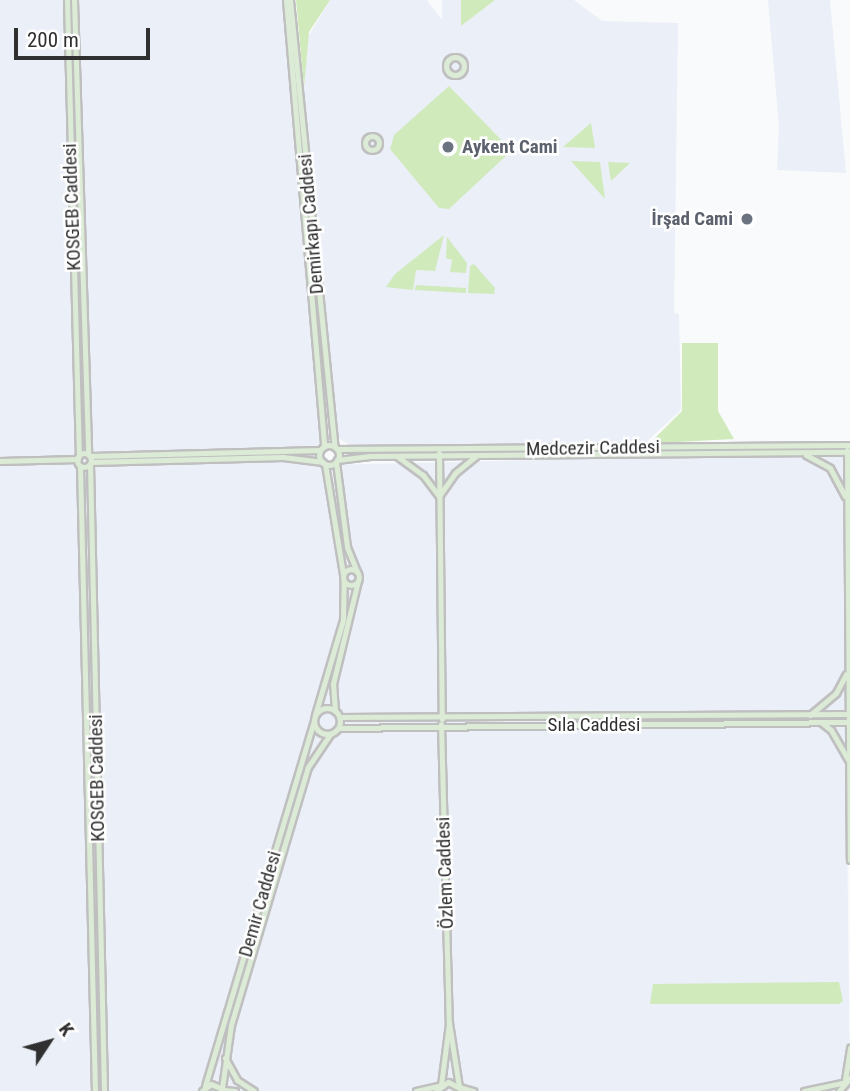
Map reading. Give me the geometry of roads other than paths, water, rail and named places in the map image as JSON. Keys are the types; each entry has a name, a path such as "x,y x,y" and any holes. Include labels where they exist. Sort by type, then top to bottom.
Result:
{"street":[{"name":"KOSGEB Caddesi","path":"67,0 95,1091"},
{"name":"KOSGEB Caddesi","path":"75,0 90,460 104,1091"},
{"name":"Demirkapı Caddesi","path":"288,0 328,417 336,448 336,461"},
{"name":"Demirkapı Caddesi","path":"288,0 324,463"},
{"path":"79,460 322,448"},
{"name":"Medcezir Caddesi","path":"322,448 477,456 800,453 848,448"},
{"path":"848,448 850,860"},
{"name":"Medcezir Caddesi","path":"324,463 439,453 848,448"},
{"name":"Özlem Caddesi","path":"439,453 441,721 449,1023 460,1089"},
{"path":"800,453 830,468 847,505"},
{"path":"396,456 423,475 439,496 455,473 477,456"},
{"path":"0,461 276,457 324,463 343,577 351,585 358,581"},
{"path":"335,711 324,708 314,718 318,732 330,734 339,728 340,717 335,711 332,690 358,581 347,547 336,461"},
{"path":"847,505 850,497"},
{"path":"343,577 350,569 357,572"},
{"name":"Demir Caddesi","path":"204,1089 343,620 343,577"},
{"path":"810,715 841,688 849,670"},
{"path":"340,717 441,721 849,714"},
{"name":"Sıla Caddesi","path":"339,728 441,721 849,722"},
{"path":"822,723 831,730 849,759"},
{"name":"Demir Caddesi","path":"222,1090 224,1055 309,767 330,734"},
{"name":"Özlem Caddesi","path":"441,1085 449,1023"},
{"path":"839,1091 846,1080 850,1047"},
{"path":"224,1055 237,1080 254,1091"},
{"path":"804,1091 846,1080"},
{"path":"416,1091 453,1083 460,1089 473,1091"},
{"path":"204,1089 213,1084 222,1090 234,1091"},
{"path":"436,1091 441,1085"}],"place":[{"name":"Aykent Cami","path":"448,147"},
{"name":"İrşad Cami","path":"747,219"}]}
